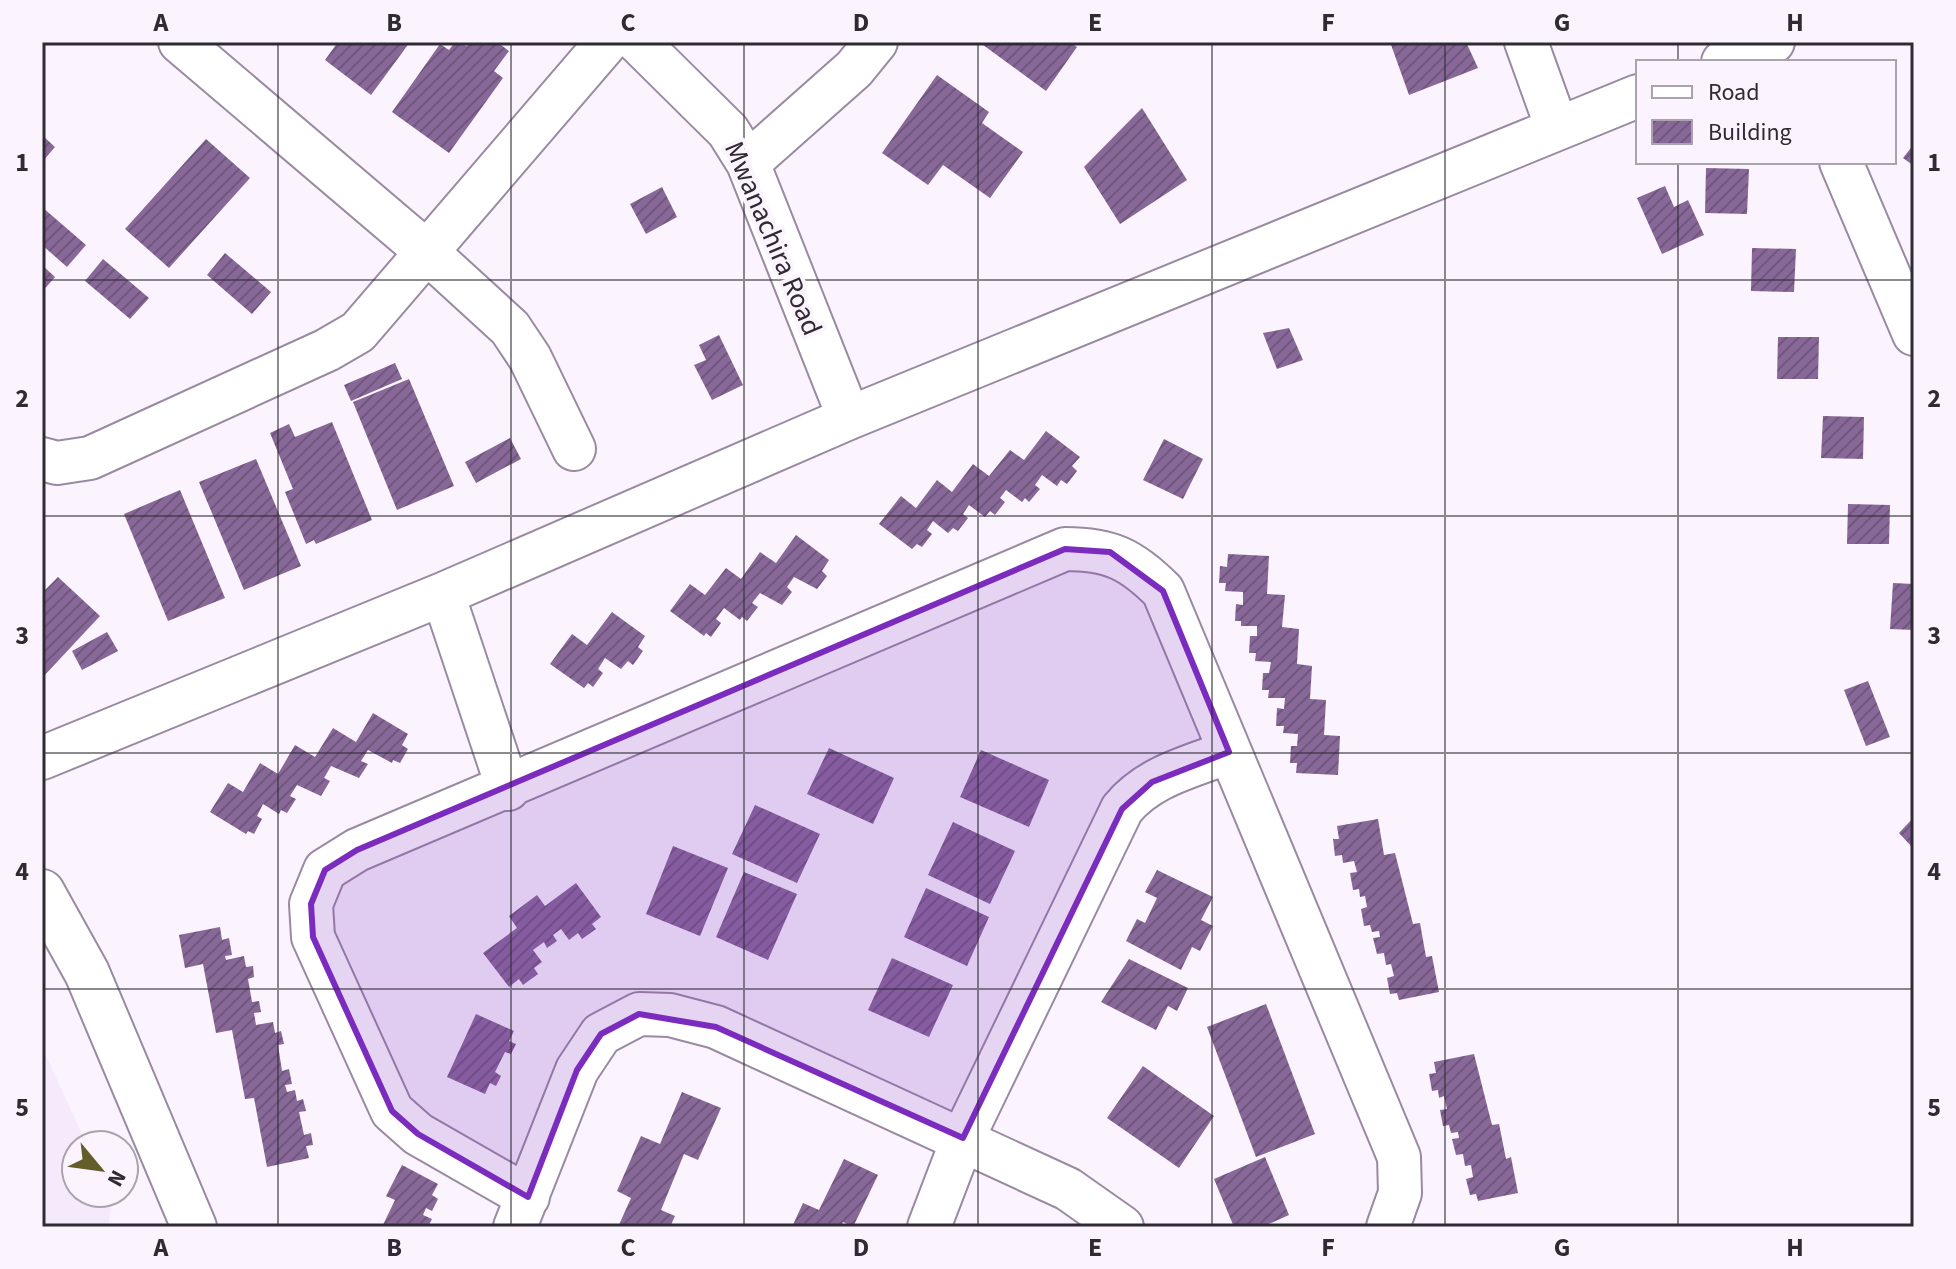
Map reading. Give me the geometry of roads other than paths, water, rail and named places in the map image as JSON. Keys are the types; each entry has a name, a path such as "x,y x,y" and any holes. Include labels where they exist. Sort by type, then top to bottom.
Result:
{"street":[{"path":"180,42 428,253 510,328 530,358 574,449"},
{"path":"42,459 57,463 90,458 327,350 358,332 607,42"},
{"name":"Mwanachira Road","path":"638,42 728,131 748,163 849,418"},
{"path":"748,163 854,69 876,42"},
{"path":"1526,42 1557,128"},
{"path":"1728,60 1773,42"},
{"path":"42,758 443,594 849,418 1636,97"},
{"path":"1842,164 1906,290 1914,334"},
{"path":"1122,1227 1068,1189 963,1138 716,1027 670,1015 639,1014 601,1034 577,1070 521,1212 392,1111 313,937 311,904 325,870 357,850 508,789 1065,549 1110,552 1145,573 1163,591 1399,1157 1400,1193 1388,1227"},
{"path":"443,594 508,789"},
{"path":"929,1227 963,1138 1122,809 1137,791 1152,782 1229,752"},
{"path":"42,892 87,973 194,1227"}]}
